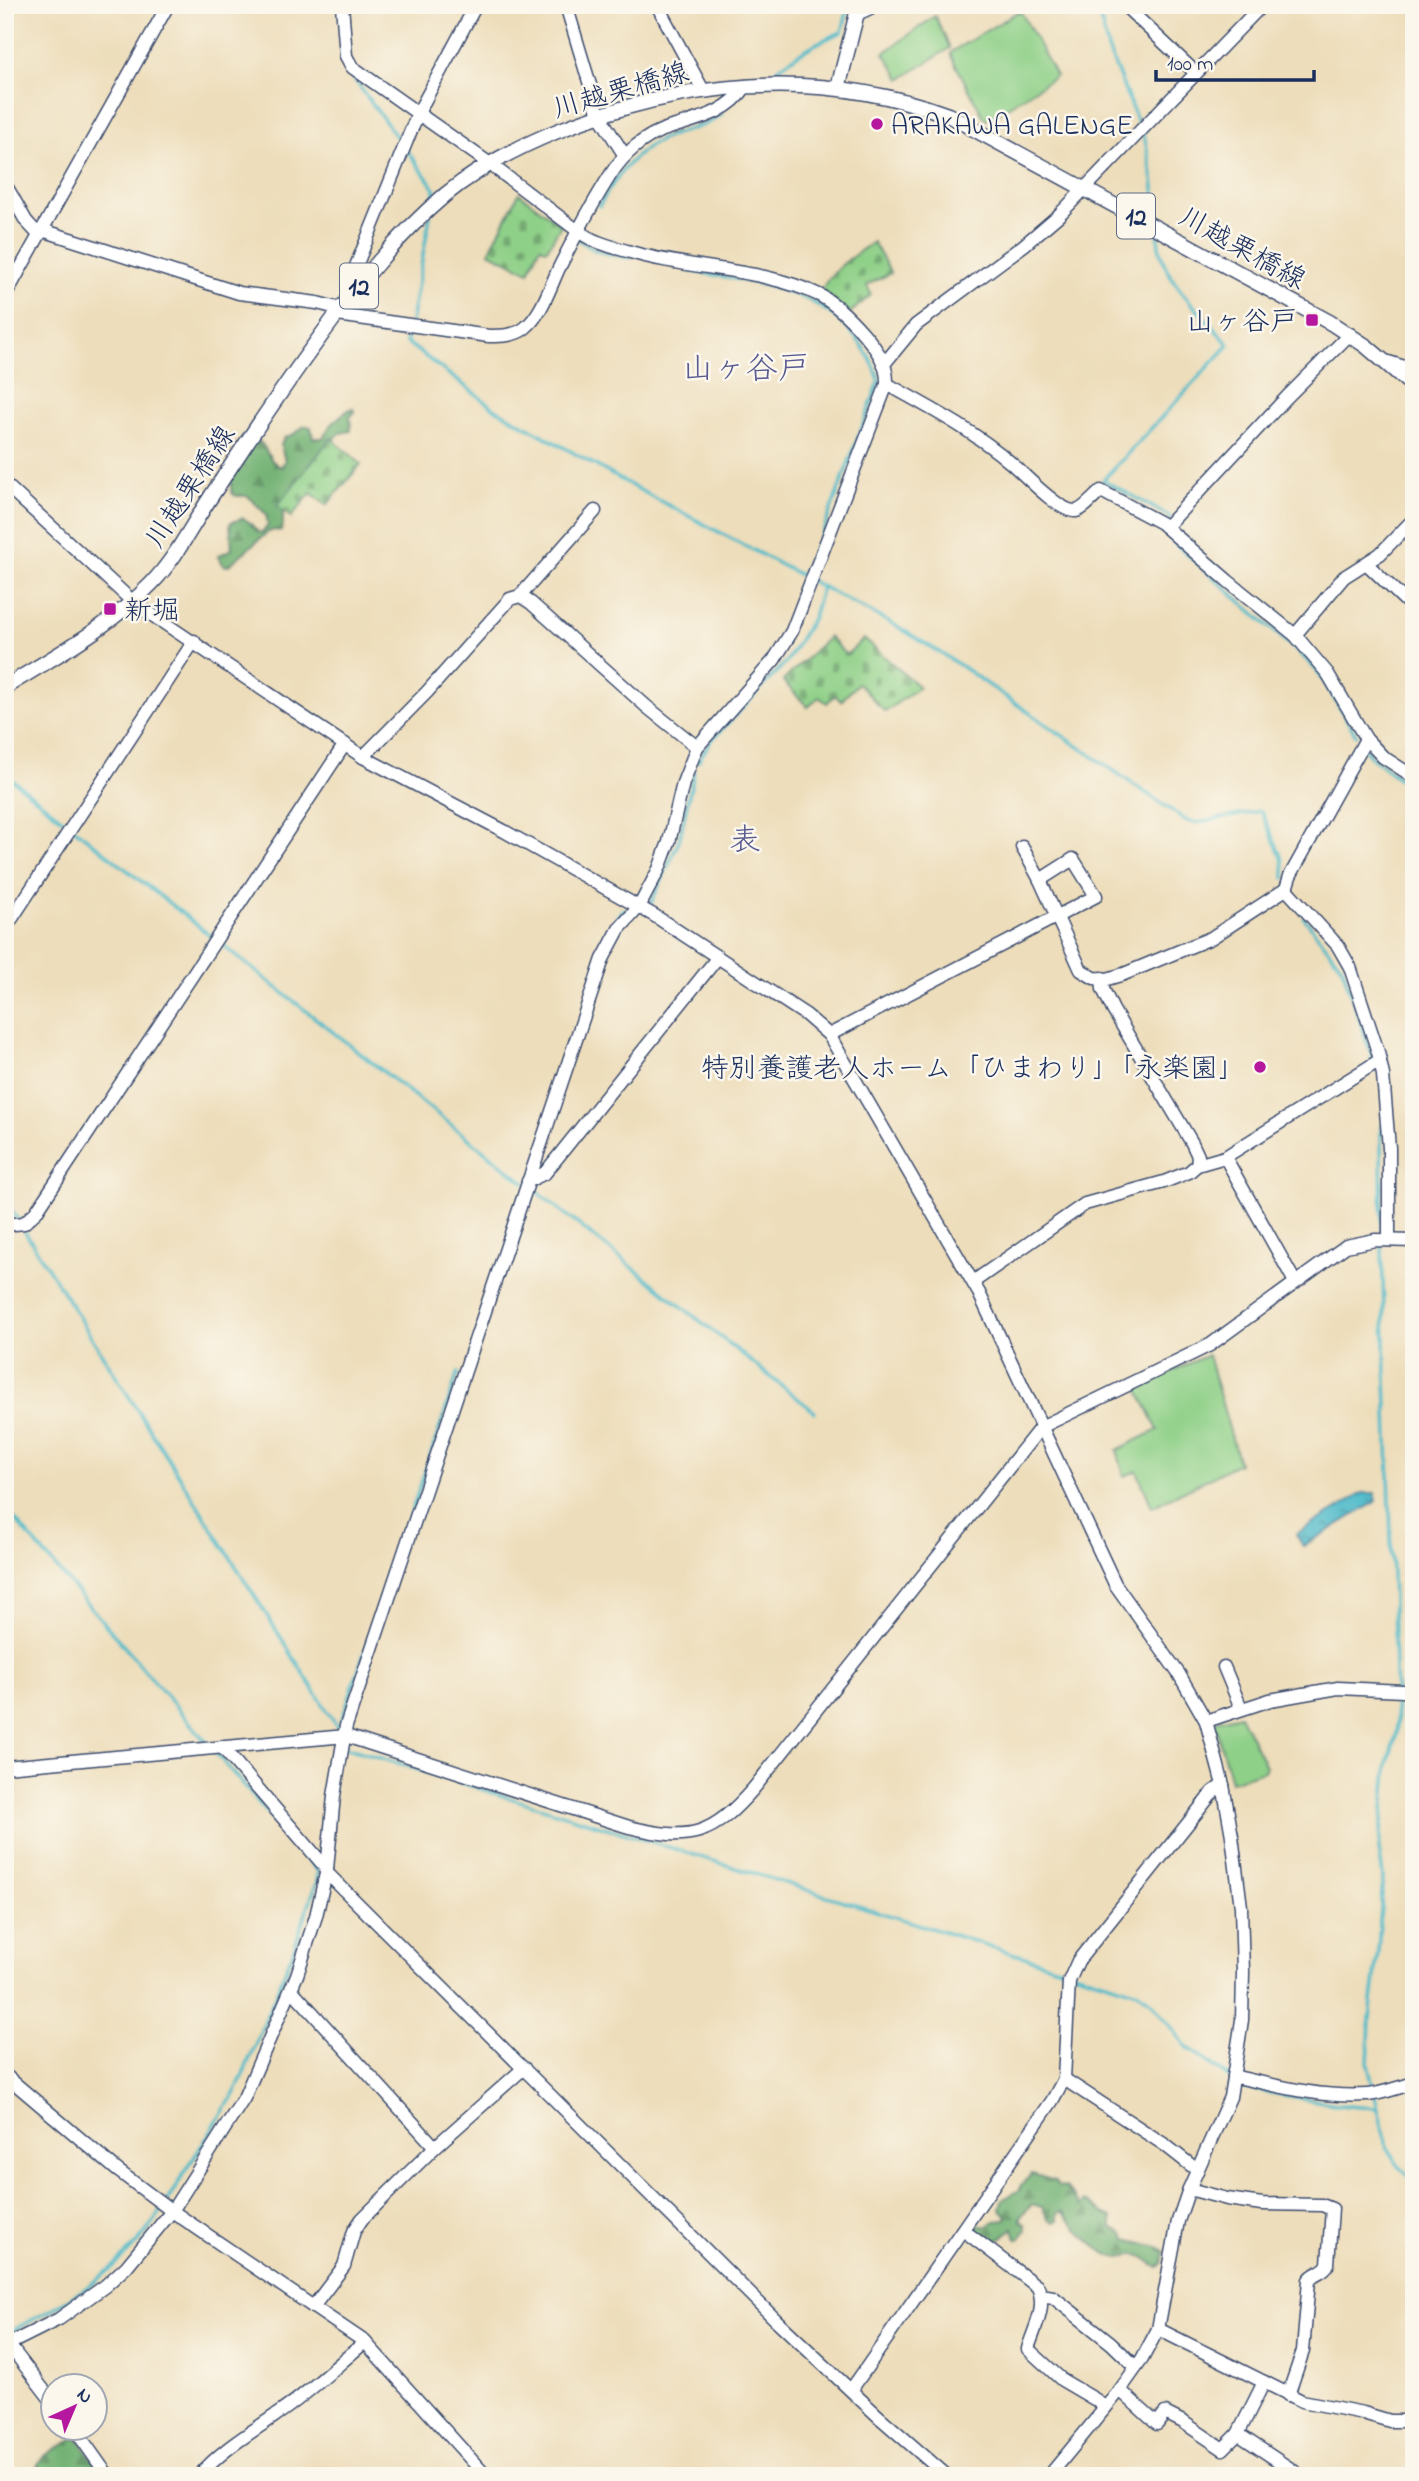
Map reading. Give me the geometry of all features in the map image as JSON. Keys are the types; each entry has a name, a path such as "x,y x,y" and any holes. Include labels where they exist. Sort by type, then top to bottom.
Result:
{"main road":[{"path":"838,88 858,10"},
{"name":"川越栗橋線","path":"5,687 94,631 133,602 153,582 172,559 261,421 339,312 408,228 447,193 514,150 599,115 659,98 746,86 838,88 896,98 948,115 1350,334 1414,387"}],"street":[{"path":"5,296 168,5"},
{"path":"38,2384 7,2346 60,2319 105,2286 142,2249 172,2211 244,2098 291,1989 307,1947 327,1871 334,1796 346,1726 603,959 619,929 639,906 659,869 669,842 683,783 697,747 774,660 792,631 887,384 888,373 874,345 840,309 818,295 767,278 644,257 591,240 578,231 490,163 352,67 346,56 342,5"},
{"path":"350,297 350,281 418,113 476,5"},
{"path":"566,5 599,115 625,156"},
{"path":"657,5 704,90"},
{"path":"858,10 877,5"},
{"path":"1124,5 1196,73"},
{"path":"884,364 916,326 1040,233 1262,5"},
{"path":"5,184 26,221 41,232 239,293 317,303 339,312 469,335 504,336 528,325 539,310 578,231 611,173 625,156 640,142 661,131 708,117 723,109 739,97 746,86"},
{"path":"1166,527 1287,397 1350,334"},
{"path":"1385,361 1414,370"},
{"path":"887,384 973,434 1059,505 1074,511 1079,510 1101,491 1166,527 1295,635 1328,674 1366,738 1383,757 1414,777"},
{"path":"5,484 133,602 363,757 639,906 806,1015 829,1035 973,1282 1115,1584 1179,1674 1206,1721 1223,1785 1241,1907 1242,2020 1233,2076 1226,2106 1189,2189 1174,2235 1158,2329 1120,2390 1049,2476"},
{"path":"363,757 427,692 510,599 520,596 595,511"},
{"path":"1295,635 1344,577 1367,564 1414,519"},
{"path":"1367,564 1414,609"},
{"path":"520,596 697,747"},
{"path":"5,929 194,641"},
{"path":"1022,847 1081,970 1094,978 1124,974 1212,938 1286,889 1290,876 1366,738"},
{"path":"5,1225 24,1223 36,1212 345,744"},
{"path":"829,1035 1096,897 1073,859 1040,880"},
{"path":"1286,889 1330,936 1344,956 1380,1060 1389,1147 1389,1240"},
{"path":"528,1181 545,1173 718,957"},
{"path":"1102,978 1103,989 1112,1010 1192,1143 1198,1156 1198,1165"},
{"path":"973,1282 1084,1204 1164,1182 1189,1172 1198,1165 1225,1157 1380,1060"},
{"path":"1225,1157 1295,1282"},
{"path":"5,1767 346,1736 629,1827 677,1835 703,1830 732,1812 754,1788 1041,1427 1210,1345 1346,1246 1362,1241 1414,1241"},
{"path":"1224,1667 1241,1708"},
{"path":"1206,1721 1241,1708 1338,1688 1403,1691"},
{"path":"222,1747 327,1871 776,2319 947,2476"},
{"path":"851,2390 1052,2101 1064,2079 1069,1981 1078,1961 1213,1793 1223,1785"},
{"path":"291,1989 435,2147"},
{"path":"313,2306 344,2266 354,2231 362,2220 435,2147 524,2068"},
{"path":"5,2075 117,2170 172,2211 365,2342 485,2476"},
{"path":"1233,2076 1298,2091 1338,2095 1370,2095 1414,2083"},
{"path":"1064,2079 1165,2145 1197,2170"},
{"path":"1189,2189 1227,2199 1262,2204 1306,2204 1332,2209 1328,2264 1325,2270 1311,2276 1309,2280 1303,2351 1288,2395"},
{"path":"962,2230 1038,2287 1041,2312 1028,2349 1062,2380 1105,2408"},
{"path":"1041,2295 1053,2297 1111,2343 1136,2367"},
{"path":"1158,2329 1302,2401 1390,2421 1414,2421"},
{"path":"199,2476 219,2454 278,2415 365,2342"},
{"path":"1120,2390 1157,2424 1165,2413 1223,2449 1238,2434 1264,2382"},
{"path":"1238,2434 1283,2471 1301,2476"},
{"path":"84,2442 108,2476"}],"green space":[{"path":"1021,12 1056,76 987,120 951,52"},
{"path":"935,16 950,48 901,79 884,53"},
{"path":"519,193 561,225 547,249 540,247 529,272 489,252"},
{"path":"873,242 891,273 867,285 871,295 850,313 821,291 837,270"},
{"path":"353,408 355,412 350,417 351,431 340,433 327,446 284,502 281,531 268,532 229,565 224,566 218,556 232,549 230,523 243,518 258,532 263,532 268,525 266,514 248,496 236,496 232,493 234,473 254,440 259,441 274,462 281,467 285,461 281,445 284,438 304,426 311,427 313,438 323,438 335,421"},
{"path":"331,438 361,464 327,505 311,493 291,517 277,506"},
{"path":"829,637 846,655 864,639 919,687 885,712 858,683 841,701 835,695 827,703 819,697 808,707 783,681"},
{"path":"1208,1355 1239,1463 1152,1507 1137,1471 1124,1476 1117,1450 1158,1430 1137,1387"},
{"path":"1240,1715 1266,1766 1264,1771 1231,1781 1214,1721"},
{"path":"1032,2174 1055,2181 1058,2186 1066,2188 1081,2206 1084,2201 1112,2217 1112,2227 1127,2239 1165,2251 1163,2263 1159,2267 1138,2255 1112,2256 1090,2242 1062,2211 1054,2222 1048,2218 1042,2207 1032,2204 1021,2216 1026,2230 1020,2238 1016,2238 1013,2228 1003,2238 987,2245 965,2229 977,2224 985,2227 995,2221 1005,2220 1007,2217 1000,2209 1002,2200 1020,2190 1020,2186"},
{"path":"68,2442 80,2442 104,2476 36,2476 38,2465 51,2451"}],"water":[{"path":"1363,1493 1375,1493 1377,1501 1303,1546 1296,1534"}],"waterway":[{"path":"761,83 799,54 842,32 849,5"},
{"path":"1097,5 1108,49 1145,140 1158,224"},
{"path":"354,79 401,143"},
{"path":"599,206 629,163 648,147 672,135 704,125 722,114"},
{"path":"406,149 435,189 433,198"},
{"path":"411,322 430,216"},
{"path":"1158,236 1160,252 1174,281 1229,345 1103,480 1169,516 1170,520"},
{"path":"579,240 597,251 630,258"},
{"path":"692,271 761,284 803,298 823,308 841,321 857,339 876,370 879,382 822,534 802,575"},
{"path":"409,330 406,342 494,408 634,487 900,628 958,664 1187,821 1196,823 1261,811 1283,860 1285,878"},
{"path":"1172,538 1173,542 1307,660 1319,673 1356,735"},
{"path":"698,761 710,742 787,661 813,617 822,586"},
{"path":"1364,747 1371,757 1414,790"},
{"path":"646,906 650,906 679,841 694,772"},
{"path":"5,774 525,1183"},
{"path":"599,954 622,910 631,909"},
{"path":"1304,918 1342,967 1373,1060"},
{"path":"1381,1127 1382,1247 1397,1733 1388,1761 1379,1849 1383,1876 1368,2065 1387,2148 1398,2165 1414,2181"},
{"path":"531,1187 815,1412"},
{"path":"5,1200 18,1220"},
{"path":"22,1227 338,1728"},
{"path":"337,1734 458,1373"},
{"path":"5,1508 209,1745"},
{"path":"345,1747 1138,1992 1150,2000 1186,2046 1229,2077"},
{"path":"214,1751 317,1870"},
{"path":"320,1855 327,1811"},
{"path":"167,2201 237,2089 291,1957 317,1881 318,1866"},
{"path":"1235,2082 1244,2088 1347,2106 1377,2108"},
{"path":"5,2334 51,2310 93,2283 131,2250 163,2208"}],"place":[{"name":"ARAKAWA GALENGE","path":"877,124"},
{"name":"山ヶ谷戸","path":"1312,320"},
{"name":"新堀","path":"110,609"},
{"name":"特別養護老人ホーム「ひまわり」「永楽園」","path":"1260,1067"}],"district":[{"name":"山ヶ谷戸","path":"746,367"},
{"name":"表","path":"745,839"}]}
